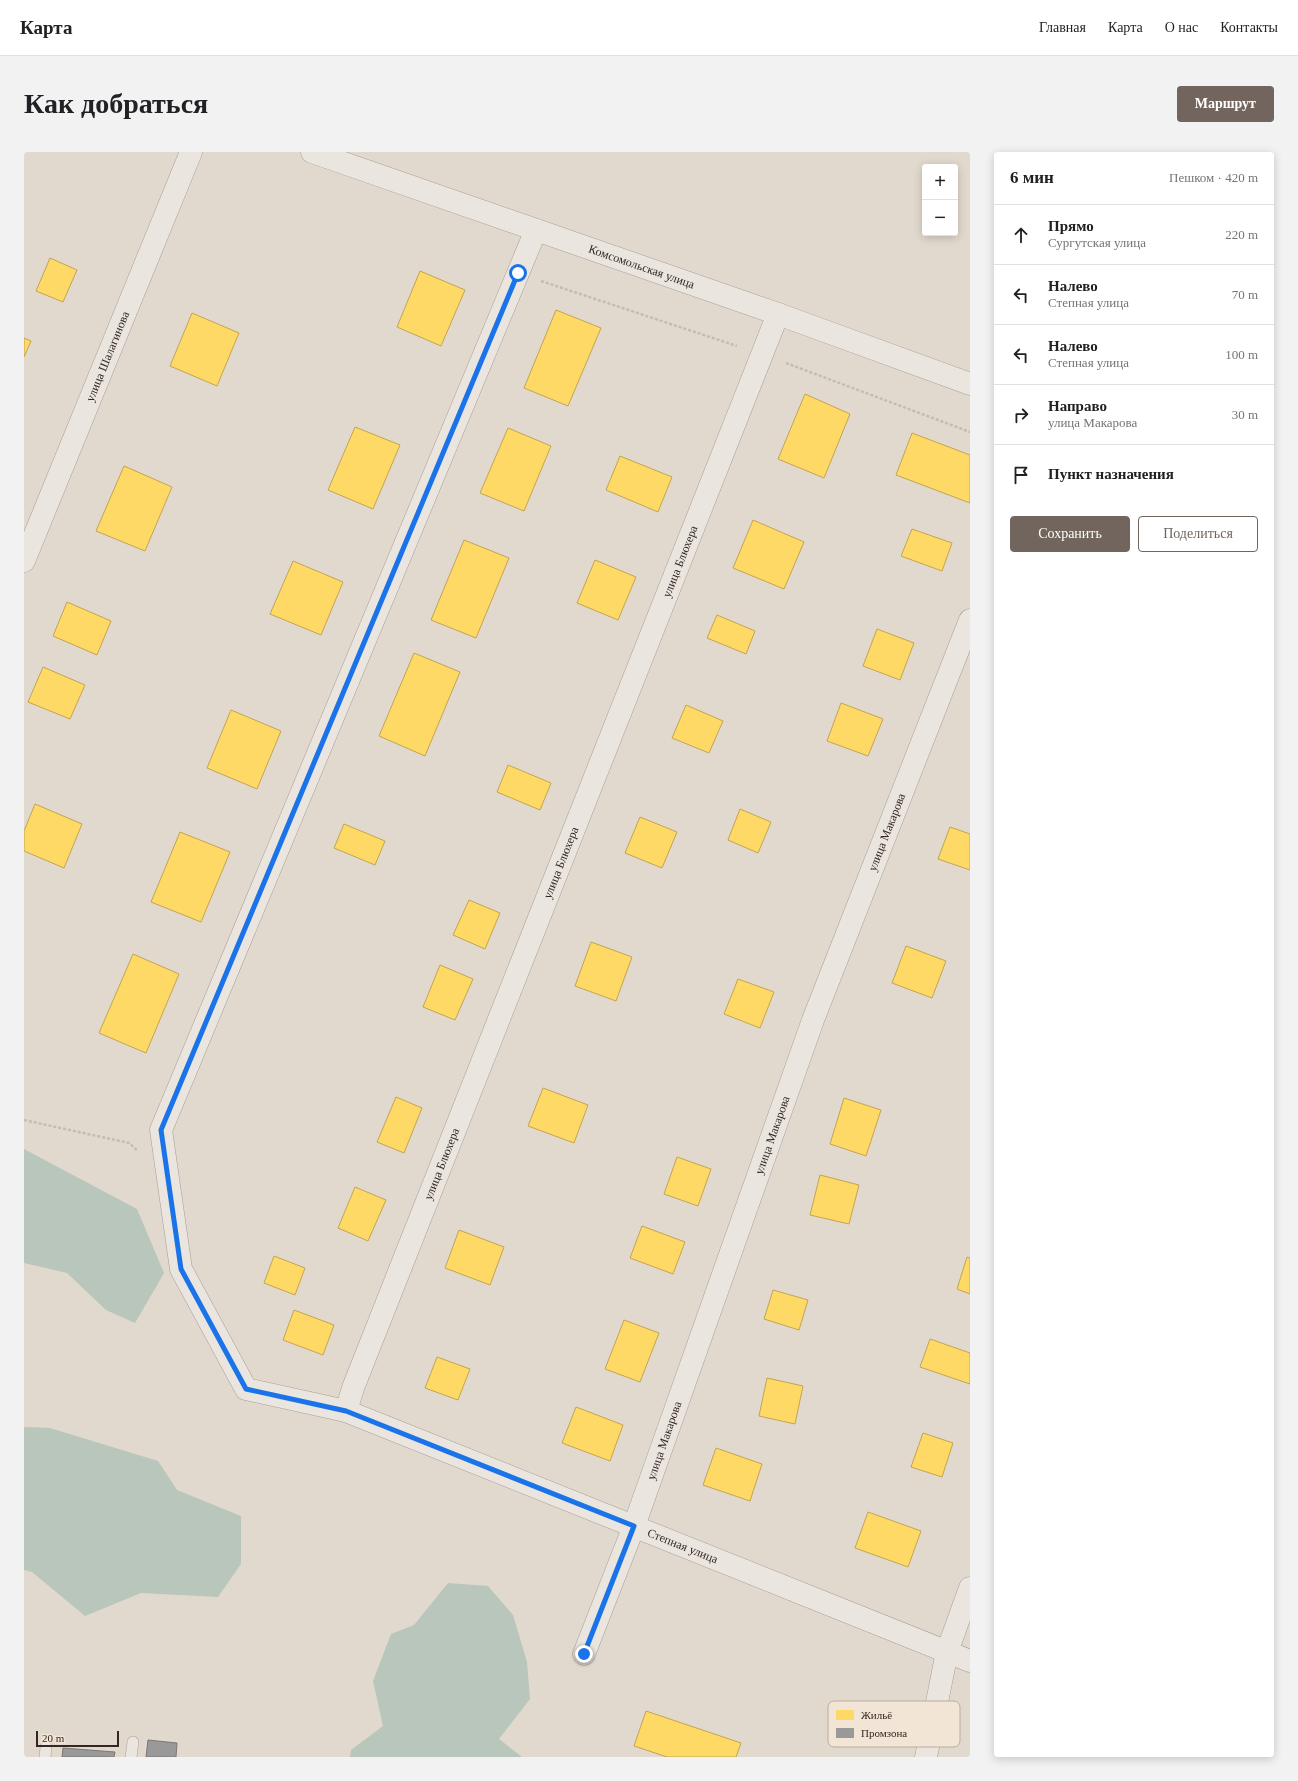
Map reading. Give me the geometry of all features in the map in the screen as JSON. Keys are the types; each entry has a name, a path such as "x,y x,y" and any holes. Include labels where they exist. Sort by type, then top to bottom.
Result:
{"street":[{"name":"улица Шалагинова","path":"24,561 191,152"},
{"name":"Комсомольская улица","path":"312,152 778,314 970,384"},
{"name":"Степная улица","path":"536,230 161,1130 181,1269 246,1389 346,1411 970,1661"},
{"name":"улица Блюхера","path":"346,1411 359,1373 778,314"},
{"name":"улица Макарова","path":"584,1654 634,1526 813,1020 970,620"},
{"path":"937,1701 947,1652 970,1588"},
{"path":"926,1757 928,1747"}],"lane":[{"path":"131,1757 133,1742"}],"path":[{"path":"24,1120 129,1143 168,1176"}],"shaded area":[{"path":"24,1149 137,1209 164,1273 135,1323 106,1310 67,1273 24,1263"},
{"path":"24,1427 50,1428 158,1461 177,1490 241,1516 241,1564 218,1597 141,1593 85,1616 32,1572 24,1570"},
{"path":"448,1583 488,1586 513,1615 527,1662 530,1699 499,1739 522,1757 350,1757 351,1750 383,1726 373,1681 391,1634 414,1625"}],"building: Жильё":[{"path":"50,258 77,270 63,302 36,291"},
{"path":"420,271 465,290 441,346 397,327"},
{"path":"556,310 601,328 568,406 524,388"},
{"path":"192,313 239,333 217,386 170,366"},
{"path":"24,338 31,341 24,357"},
{"path":"805,394 850,414 824,478 778,459"},
{"path":"355,427 400,445 373,509 328,490"},
{"path":"508,428 551,446 524,511 480,493"},
{"path":"912,433 970,455 970,503 896,475"},
{"path":"620,456 672,477 658,512 606,490"},
{"path":"124,466 172,487 145,551 96,531"},
{"path":"753,520 804,542 784,589 733,568"},
{"path":"912,529 952,543 942,571 901,556"},
{"path":"464,540 509,558 476,638 431,620"},
{"path":"595,560 636,577 618,620 577,603"},
{"path":"293,561 343,582 321,635 270,614"},
{"path":"67,602 111,621 97,655 53,636"},
{"path":"717,615 755,631 746,654 707,638"},
{"path":"877,629 914,643 900,680 863,666"},
{"path":"414,653 460,672 425,756 379,736"},
{"path":"43,667 85,685 70,719 28,702"},
{"path":"841,703 883,719 868,756 827,741"},
{"path":"686,705 723,721 709,753 672,738"},
{"path":"231,710 281,731 257,789 207,768"},
{"path":"508,765 551,783 540,810 497,792"},
{"path":"35,804 82,824 64,868 24,851 24,831"},
{"path":"740,809 771,822 758,853 728,840"},
{"path":"640,817 677,832 662,868 625,853"},
{"path":"344,824 385,841 375,865 334,848"},
{"path":"950,827 970,834 970,870 938,859"},
{"path":"180,832 230,852 201,922 151,902"},
{"path":"469,900 500,913 485,949 453,935"},
{"path":"591,942 632,957 616,1001 575,986"},
{"path":"906,946 946,961 932,998 892,983"},
{"path":"133,954 179,974 146,1053 99,1033"},
{"path":"440,965 473,979 455,1020 423,1007"},
{"path":"738,979 774,992 760,1028 724,1014"},
{"path":"543,1088 588,1105 574,1143 528,1126"},
{"path":"396,1097 422,1108 404,1153 377,1142"},
{"path":"844,1098 881,1110 866,1156 830,1144"},
{"path":"677,1157 711,1169 698,1206 664,1194"},
{"path":"820,1175 859,1185 849,1224 810,1215"},
{"path":"355,1187 386,1200 368,1241 338,1228"},
{"path":"642,1226 685,1242 673,1274 630,1258"},
{"path":"459,1230 504,1247 490,1285 445,1268"},
{"path":"274,1256 305,1268 295,1295 264,1283"},
{"path":"967,1257 970,1258 970,1294 957,1289"},
{"path":"773,1290 808,1300 799,1330 764,1319"},
{"path":"294,1310 334,1325 323,1355 283,1340"},
{"path":"624,1320 659,1333 640,1382 605,1369"},
{"path":"930,1339 970,1353 970,1384 920,1367"},
{"path":"437,1357 470,1369 458,1400 425,1388"},
{"path":"767,1378 803,1386 795,1424 759,1416"},
{"path":"576,1407 623,1425 610,1461 562,1443"},
{"path":"923,1433 953,1443 942,1477 911,1467"},
{"path":"716,1448 762,1464 750,1501 703,1485"},
{"path":"868,1512 921,1531 908,1567 855,1548"},
{"path":"646,1711 741,1743 736,1757 667,1757 634,1746"}],"building: Промзона":[{"path":"148,1740 177,1743 176,1757 146,1757"},
{"path":"63,1748 115,1752 114,1757 62,1757"}],"route":[{"path":"518,273 161,1130 181,1269 246,1389 346,1411 634,1526 584,1654"}]}
